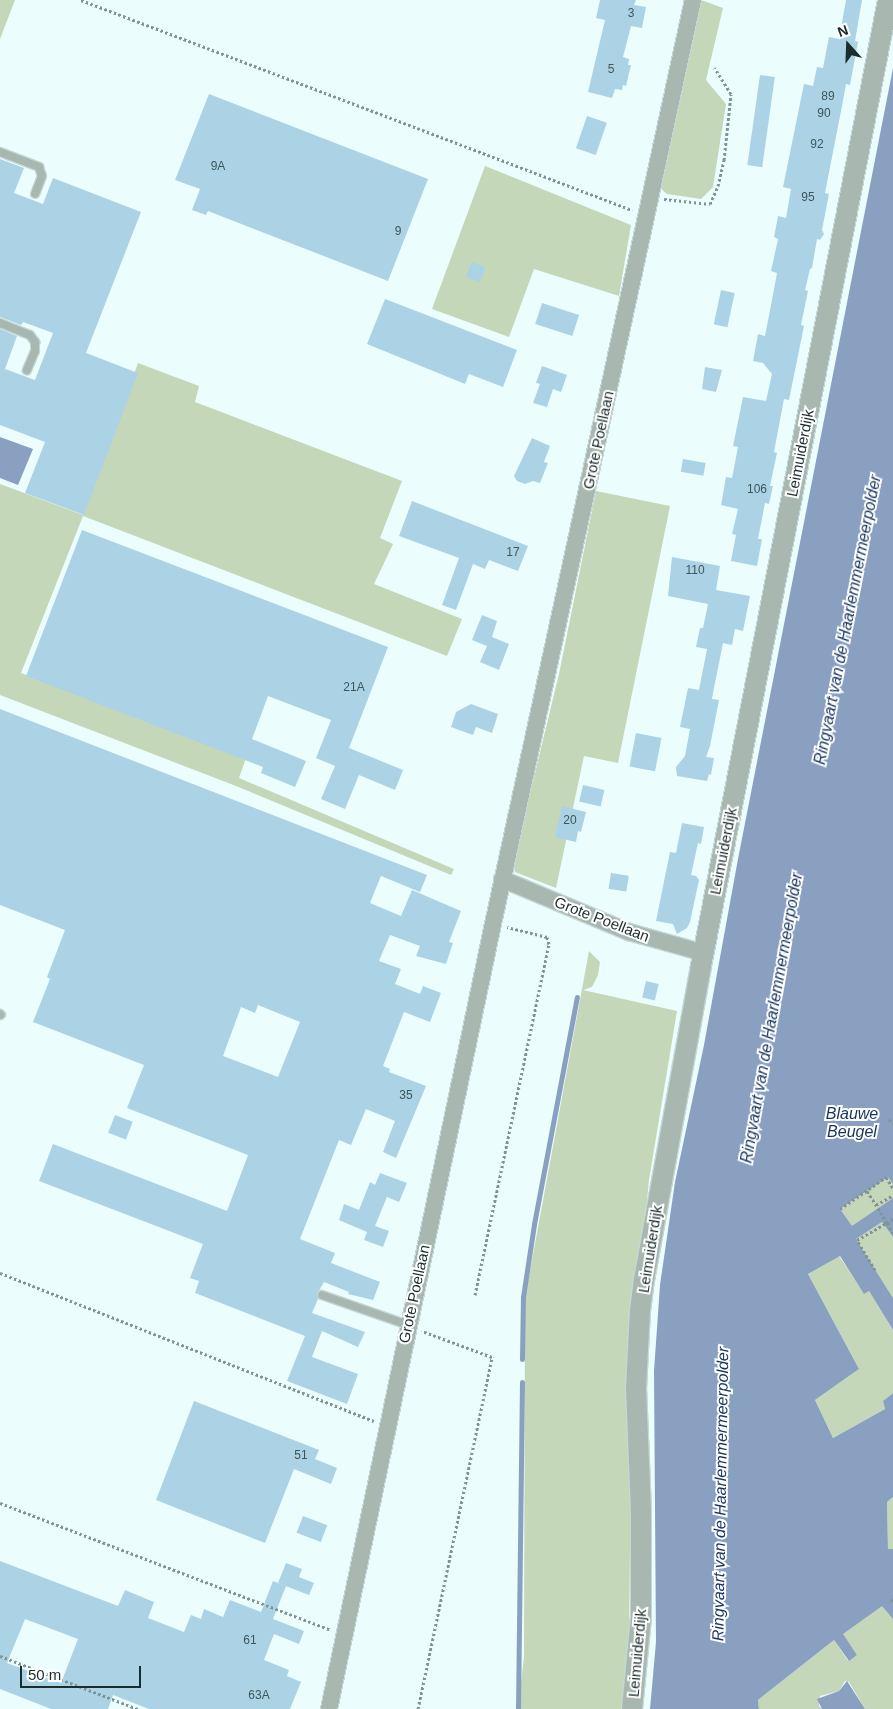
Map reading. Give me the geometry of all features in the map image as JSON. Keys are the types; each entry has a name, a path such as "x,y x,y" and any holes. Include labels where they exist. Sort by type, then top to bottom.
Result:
{"street":[{"name":"Grote Poellaan","path":"329,1709 386,1426 502,879 693,0"},
{"name":"Leimuiderdijk","path":"632,1709 641,1618 643,1430 638,1342 644,1280 704,953 888,0"},
{"name":"Grote Poellaan","path":"502,879 629,932 704,953"}],"lane":[{"path":"0,152 39,167 42,176 35,194"},
{"path":"0,323 30,335 35,342 35,351 27,370"},
{"path":"322,1295 407,1326"}],"path":[{"path":"81,0 647,215"},
{"path":"651,197 710,204 718,186 724,160 731,94 715,68"},
{"path":"475,1295 549,944 547,937 493,924"},
{"path":"890,1119 893,1124"},
{"path":"840,1209 886,1177 893,1188"},
{"path":"867,1191 893,1233"},
{"path":"876,1205 893,1195"},
{"path":"875,1270 857,1240 893,1219"},
{"path":"0,1273 386,1426"},
{"path":"407,1326 492,1357 418,1709"},
{"path":"0,1503 344,1636"},
{"path":"0,1656 138,1709"}],"green space":[{"path":"0,0 15,0 0,39"},
{"path":"701,0 723,8 706,80 726,104 713,187 701,199 667,194 660,188"},
{"path":"485,166 631,225 619,296 534,269 509,337 432,309"},
{"path":"138,363 199,386 195,402 402,481 380,538 393,544 374,584 462,619 447,656 83,516 21,673 246,758 239,778 454,869 451,875 236,786 0,695 0,484 83,515"},
{"path":"596,491 670,506 618,763 584,756 556,888 515,872 513,864 559,674"},
{"path":"589,951 600,962 598,975 592,987 583,990 677,1011 649,1180 632,1355 629,1646 623,1709 518,1709 524,1657 525,1298"},
{"path":"888,1177 893,1184 893,1198 852,1227 840,1209"},
{"path":"882,1222 893,1237 893,1298 856,1239"},
{"path":"839,1256 864,1293 869,1291 893,1330 893,1393 883,1401 885,1409 833,1438 815,1400 859,1369 808,1274"},
{"path":"893,1497 893,1549 888,1550 887,1502"},
{"path":"882,1605 893,1619 893,1709 865,1709 849,1682 845,1681 839,1691 820,1696 819,1706 822,1709 759,1709 758,1700 834,1640 848,1661 857,1655 842,1634"}],"water":[{"path":"893,68 893,1184 888,1177 840,1209 852,1226 893,1198 893,1237 882,1222 856,1239 893,1298 893,1330 869,1291 864,1294 840,1256 808,1274 859,1369 815,1400 833,1438 885,1409 883,1401 893,1393 893,1497 887,1502 888,1549 893,1549 893,1619 882,1606 843,1634 857,1655 849,1661 834,1640 758,1700 759,1709 650,1709 656,1642 654,1371 660,1285 675,1182 704,1045 738,859"},
{"path":"0,437 33,449 18,485 0,478"},
{"path":"847,1681 865,1709 822,1709 817,1699 839,1691"}],"building":[{"path":"600,0 636,0 634,5 646,7 642,28 631,26 623,57 629,59 628,65 631,65 626,86 623,85 622,90 615,89 612,98 588,92 605,20 596,18"},
{"path":"846,0 862,0 855,41 858,42 850,85 846,84 825,193 829,194 822,230 824,234 820,240 817,239 812,268 810,269 805,290 808,291 801,325 804,326 789,400 784,399 774,452 777,453 770,486 773,486 769,504 765,503 758,539 762,539 757,566 731,561 736,535 732,534 738,509 721,505 726,477 732,478 738,447 733,446 743,397 766,401 772,374 763,363 753,361 758,334 765,336 777,273 771,271 778,239 774,237 778,216 786,218 791,189 783,187 804,84 813,86 817,67 823,68 829,37 839,39"},
{"path":"760,75 775,77 762,167 747,165"},
{"path":"209,94 428,179 388,281 208,211 206,215 192,210 200,189 175,180"},
{"path":"587,116 607,123 596,155 576,148"},
{"path":"0,159 24,168 14,193 43,204 53,178 141,212 86,353 138,373 84,515 25,493 45,442 0,425 0,329 17,336 5,369 35,380 53,333 23,322 21,325 0,317"},
{"path":"472,262 486,268 480,283 466,277"},
{"path":"721,290 735,293 727,327 714,324"},
{"path":"385,299 517,350 503,387 469,374 465,384 367,344"},
{"path":"542,303 579,315 572,336 535,324"},
{"path":"542,366 567,375 561,392 553,389 547,407 533,403 540,384 536,383"},
{"path":"705,367 722,370 716,392 702,389"},
{"path":"532,438 550,446 544,462 548,463 540,483 533,481 525,484 517,481 514,476"},
{"path":"683,459 706,463 703,476 681,472"},
{"path":"412,501 528,546 518,571 489,560 485,569 473,564 456,610 442,605 459,558 399,536"},
{"path":"82,530 388,647 349,748 403,770 395,790 359,775 345,809 321,799 335,766 316,758 331,720 268,696 252,739 306,761 295,787 261,773 263,767 26,676"},
{"path":"672,557 720,566 716,590 750,596 743,631 735,629 732,645 723,643 712,699 719,700 706,757 714,758 711,775 709,774 707,781 677,776 676,767 685,756 690,729 680,727 688,688 699,690 707,649 696,647 700,628 703,628 708,604 668,596"},
{"path":"482,615 497,621 492,637 509,644 499,670 480,662 487,646 472,640"},
{"path":"471,704 498,714 492,733 476,727 473,735 451,727 456,712"},
{"path":"0,709 427,875 420,892 381,876 370,903 401,916 412,890 461,911 449,942 453,943 446,964 416,956 420,946 390,935 379,961 401,969 395,984 420,994 423,986 441,993 430,1022 404,1012 383,1066 390,1069 389,1072 426,1086 396,1158 383,1152 395,1121 366,1109 351,1145 339,1140 300,1239 335,1253 331,1263 380,1282 373,1300 348,1294 349,1292 324,1282 317,1294 318,1299 312,1313 365,1332 358,1347 322,1331 312,1357 358,1374 347,1404 287,1381 305,1336 195,1293 199,1281 190,1278 203,1244 39,1181 53,1144 227,1211 248,1155 127,1108 144,1065 33,1022 50,979 47,977 65,930 0,905","holes":["258,1005 300,1022 278,1077 223,1056 241,1007 255,1013"]},
{"path":"636,733 662,738 655,771 630,766"},
{"path":"583,785 604,790 601,807 579,802"},
{"path":"562,806 586,812 581,832 578,831 576,842 555,837"},
{"path":"682,823 704,827 701,844 698,843 691,875 696,876 699,880 690,922 687,928 677,934 673,924 656,921 670,852 676,853"},
{"path":"611,873 629,876 626,892 608,889"},
{"path":"646,981 659,984 655,1000 642,998"},
{"path":"115,1115 133,1122 126,1140 108,1133"},
{"path":"380,1173 407,1183 399,1202 387,1197 375,1226 389,1231 383,1247 364,1240 367,1232 339,1220 344,1204 359,1210 370,1182 375,1185"},
{"path":"194,1401 319,1450 315,1459 337,1468 331,1484 294,1469 265,1543 156,1500"},
{"path":"303,1516 327,1525 321,1542 297,1533"},
{"path":"0,1561 118,1606 125,1590 154,1602 148,1618 184,1632 191,1615 201,1619 204,1609 223,1617 230,1600 261,1612 273,1581 286,1586 273,1619 304,1631 299,1644 274,1634 264,1660 289,1670 287,1676 301,1682 290,1709 149,1709 113,1695 108,1709 51,1709 0,1689","holes":["25,1619 78,1639 61,1683 7,1663"]},
{"path":"286,1563 302,1569 299,1577 314,1583 309,1595 278,1583"}],"waterway":[{"path":"522,1359 523,1297 534,1224 577,997"},
{"path":"518,1709 522,1382"}],"water label":[{"name":"Ringvaart van de Haarlemmermeerpolder","path":"848,620"},
{"name":"Ringvaart van de Haarlemmermeerpolder","path":"772,1018"},
{"name":"Blauwe Beugel","path":"852,1123"},
{"name":"Ringvaart van de Haarlemmermeerpolder","path":"721,1494"}]}
